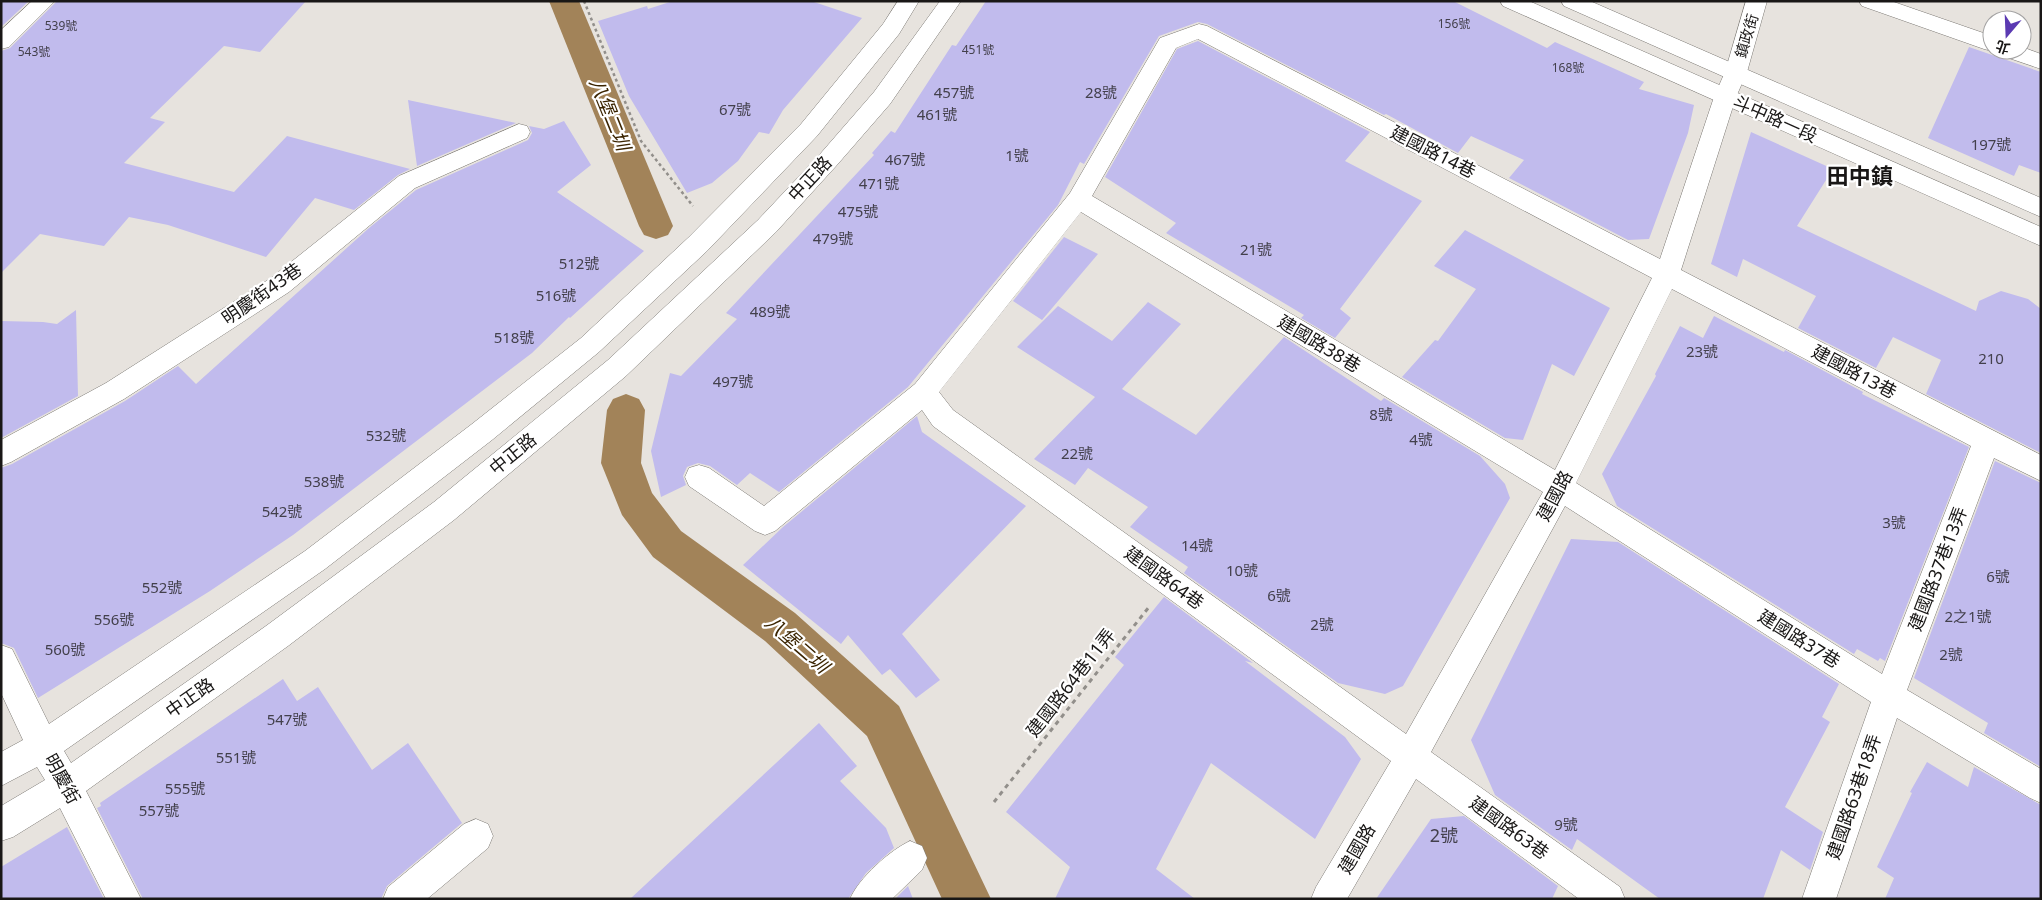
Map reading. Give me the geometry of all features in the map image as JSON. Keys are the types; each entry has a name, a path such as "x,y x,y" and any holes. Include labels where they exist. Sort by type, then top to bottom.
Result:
{"street":[{"path":"1,42 45,1"},
{"name":"中正路","path":"1,770 43,746 119,696 315,560 482,432 590,345 698,244 809,130 891,29 909,1"},
{"name":"中正路","path":"1,825 66,786 277,636 444,511 617,368 767,226 829,159 882,98 951,1"},
{"name":"斗中路一段","path":"1510,1 2041,237"},
{"name":"斗中路一段","path":"1571,1 1736,72 2041,208"},
{"name":"鎮政街","path":"1736,72 1758,1"},
{"path":"1869,1 1982,41"},
{"name":"建國路14巷","path":"1078,199 1168,43 1199,31 1667,274"},
{"name":"建國路","path":"1328,899 1411,757 1560,488 1667,274 1725,97 1736,72"},
{"name":"明慶街43巷","path":"1,454 115,392 280,285 407,182 519,132"},
{"path":"699,477 765,522 924,392 1078,199"},
{"name":"建國路38巷","path":"1078,199 1560,488"},
{"name":"建國路13巷","path":"1667,274 2041,469"},
{"path":"629,309 660,328"},
{"name":"建國路64巷","path":"924,392 943,418 1411,757"},
{"name":"建國路37巷13弄","path":"1889,696 1987,441"},
{"name":"建國路37巷","path":"1560,488 1889,696 2041,787"},
{"name":"明慶街","path":"1,659 43,746 66,786 124,899"},
{"name":"建國路63巷18弄","path":"1818,899 1889,696"},
{"name":"建國路63巷","path":"1411,757 1608,899"},
{"path":"400,899 476,836"},
{"path":"867,899 910,858"}],"path":[{"path":"584,1 641,141 712,229"},
{"name":"建國路64巷11弄","path":"994,802 1169,582"}],"building":[{"path":"1,1 29,1 1,27"},
{"path":"57,1 306,1 260,52 224,46 150,118 165,122 124,163 234,192 287,136 410,169 398,175 354,210 315,198 266,257 168,225 129,217 104,246 40,234 1,273 1,51 10,48"},
{"path":"673,1 811,1 862,18 783,110 769,134 759,132 738,161 712,183 687,193 629,96 598,21 647,6 648,9"},
{"path":"986,1 1453,1 1547,48 1555,42 1644,82 1639,89 1694,105 1688,133 1649,239 1628,240 1509,178 1524,160 1471,136 1458,153 1386,114 1384,115 1207,24 1198,22 1159,36 1084,164 1080,162 1058,205 908,387 779,492 750,473 737,485 710,466 698,463 687,467 683,476 686,485 661,497 651,451 670,373 681,376 737,319 726,313 874,155 872,153 891,131 895,133 952,45 956,46"},
{"path":"1198,41 1370,132 1345,161 1422,201 1340,309 1351,318 1335,338 1301,318 1304,315 1166,233 1176,223 1105,177 1177,49"},
{"path":"1969,47 1982,52 1982,60 2006,60 2041,72 2041,173 2019,165 2014,176 1928,138"},
{"path":"408,100 516,123 417,166"},
{"path":"564,121 591,165 557,192 644,251 569,317 532,353 293,535 210,591 38,698 14,648 1,643 1,468 12,464 125,401 178,366 196,384 369,228 416,190 528,140 532,133 529,126 544,129"},
{"path":"1751,132 1833,169 1797,226 1976,311 1979,301 2001,291 2028,299 2041,309 2041,453 1926,394 1941,360 1893,337 1876,368 1798,328 1816,296 1743,259 1737,277 1711,264"},
{"path":"1465,230 1610,308 1574,376 1552,364 1523,440 1505,438 1402,377 1435,340 1438,341 1476,289 1434,266"},
{"path":"1064,237 1098,254 1042,320 1013,301"},
{"path":"1148,302 1181,324 1122,389 1196,435 1284,337 1381,401 1384,398 1480,456 1505,484 1510,498 1403,686 1385,694 1338,683 1184,573 1188,567 1130,527 1148,507 1088,468 1075,485 1034,459 1095,397 1017,347 1058,306 1112,341"},
{"path":"76,310 78,396 1,438 1,321 57,324"},
{"path":"1714,316 1784,352 1785,350 1863,392 1862,394 1969,447 1885,661 1880,658 1878,661 1857,649 1854,654 1617,506 1602,474 1656,376 1655,374 1680,326 1703,338"},
{"path":"917,416 922,432 1026,506 902,634 940,680 916,698 890,669 882,675 848,635 841,644 743,565 783,527"},
{"path":"1995,461 2041,483 2041,767 1984,733 1988,723 1914,678"},
{"path":"1571,539 1618,542 1839,684 1822,717 1830,722 1785,807 1823,832 1810,870 1781,850 1763,899 1660,899 1577,839 1572,850 1495,795 1471,740"},
{"path":"1164,597 1253,663 1245,661 1345,737 1361,759 1315,839 1211,763 1156,869 1195,899 1055,899 1070,867 1006,812 1124,665 1115,657"},
{"path":"283,679 297,701 318,687 372,770 408,743 462,823 387,886 381,899 143,899 97,808 101,806 100,803"},
{"path":"819,723 857,766 840,781 886,828 894,848 866,873 848,899 630,899"},
{"path":"1927,762 1968,787 1974,767 2041,805 2041,899 1885,899 1894,878 1877,867 1912,793 1910,792"},
{"path":"1464,816 1558,886 1552,899 1376,899 1431,819"},
{"path":"67,827 104,899 1,899 1,867"},
{"path":"908,886 913,899 895,899"}],"waterway":[{"name":"八堡二圳","path":"564,1 656,226"},
{"name":"八堡二圳","path":"626,410 621,463 636,503 667,544 780,627 883,721 967,899"}],"district":[{"name":"田中鎮","path":"1860,176"}]}
